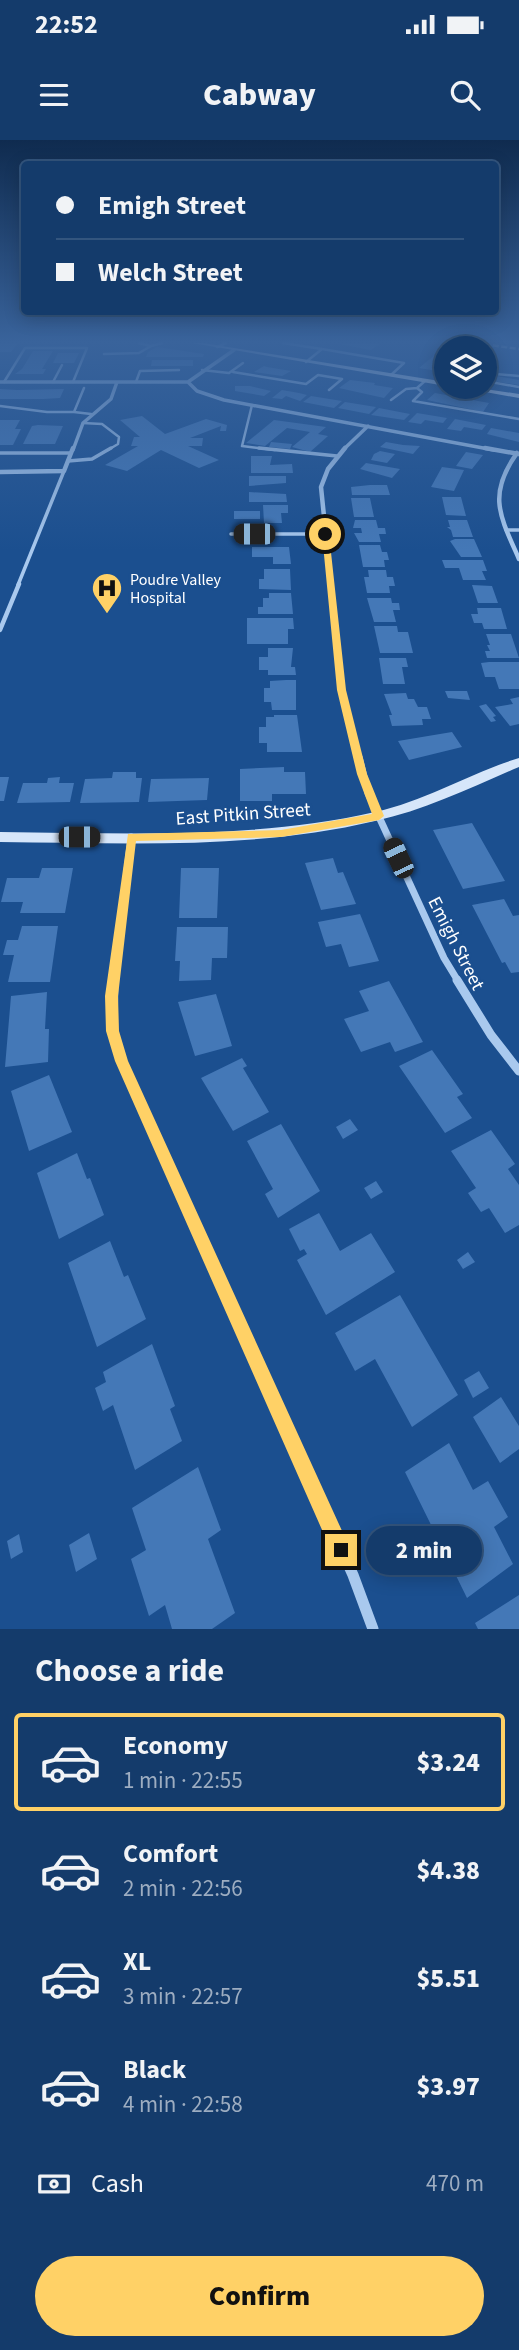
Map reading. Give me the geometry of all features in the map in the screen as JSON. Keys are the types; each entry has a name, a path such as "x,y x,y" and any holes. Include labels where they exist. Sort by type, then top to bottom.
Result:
{"main road":[{"name":"East Pitkin Street","path":"0,837 281,834 379,816 519,762"}],"street":[{"path":"293,412 518,453 501,475 497,488 498,514 519,559"},
{"path":"0,472 64,471 83,423 92,414"},
{"name":"Emigh Street","path":"368,426 327,468 321,488 341,690 362,774 444,958 491,1035 519,1071"},
{"path":"131,837 112,996 113,1031 121,1061 352,1575 373,1629"}],"lane":[{"path":"78,412 92,414"},
{"path":"250,412 242,446 337,456"},
{"path":"481,412 519,419"},
{"path":"68,461 92,459 118,444 118,437 102,424 83,423"},
{"path":"0,453 71,453"},
{"path":"0,629 64,471"},
{"path":"506,530 519,530"},
{"path":"231,534 325,534"},
{"path":"512,541 519,541"}],"building":[{"path":"374,412 410,414 404,420 371,415"},
{"path":"417,413 447,418 443,423 425,420 421,424 408,422"},
{"path":"142,416 165,434 206,419 227,425 226,431 220,431 221,426 190,438 203,438 202,446 188,446 219,460 199,468 161,450 127,471 105,465 138,446 131,446 134,437 140,437 120,420"},
{"path":"455,419 486,425 482,430 464,427 461,431 447,429"},
{"path":"0,420 20,420 15,429 21,429 13,445 0,445"},
{"path":"274,420 326,427 318,434 328,436 310,452 292,447 310,432 287,428 265,446 246,443"},
{"path":"32,426 63,426 55,444 23,444"},
{"path":"491,428 519,433 519,442 487,434"},
{"path":"271,442 292,444 290,449 269,447"},
{"path":"386,442 420,446 413,454 380,447"},
{"path":"380,451 395,454 387,463 371,460 374,454"},
{"path":"466,452 483,455 472,469 456,466"},
{"path":"251,456 272,456 270,465 292,464 293,473 251,473"},
{"path":"366,463 400,469 392,478 360,469"},
{"path":"442,467 464,470 454,491 431,487"},
{"path":"249,476 286,476 286,483 249,486"},
{"path":"387,485 390,495 352,495 351,487"},
{"path":"249,492 286,494 287,502 249,502"},
{"path":"442,497 461,497 466,516 446,515"},
{"path":"351,498 370,498 374,517 354,517"},
{"path":"263,505 288,505 288,513 281,513 282,523 264,523"},
{"path":"234,511 260,511 260,519 234,519"},
{"path":"355,520 376,520 378,528 385,528 386,534 379,534 381,542 359,542 354,533 362,533 361,528 353,528"},
{"path":"448,520 467,520 473,537 453,537 447,527 450,527"},
{"path":"474,539 482,557 461,557 450,541"},
{"path":"359,545 380,545 382,552 387,552 389,560 384,560 385,567 363,567"},
{"path":"252,547 289,547 291,564 273,564 273,557 252,557"},
{"path":"442,560 483,560 487,571 482,571 486,580 463,580 459,568 445,568"},
{"path":"264,569 290,569 291,590 259,589 259,579 264,579"},
{"path":"368,570 386,570 387,577 393,577 395,586 389,586 390,593 367,593 364,577 369,577"},
{"path":"472,585 492,586 498,603 478,603"},
{"path":"269,593 291,593 293,614 258,614 258,607 263,607 263,598 269,598"},
{"path":"367,598 391,598 392,603 399,603 400,610 393,610 396,622 374,622"},
{"path":"477,608 501,608 507,629 484,629 482,623 474,623 471,614 478,614"},
{"path":"247,618 293,618 294,629 288,629 288,644 247,644"},
{"path":"374,626 397,626 398,632 408,632 413,653 380,653"},
{"path":"486,634 511,634 519,658 487,658 485,651 490,651 487,645 490,645"},
{"path":"268,648 293,648 291,667 295,667 296,675 268,675 268,670 259,670 259,657 268,657"},
{"path":"379,658 406,658 408,667 402,667 405,684 383,684"},
{"path":"519,662 519,689 499,689 495,677 485,677 481,663"},
{"path":"296,680 296,710 272,710 271,702 264,702 264,688 270,688 270,681"},
{"path":"445,691 467,691 470,700 448,698"},
{"path":"406,693 408,699 414,699 418,707 427,707 431,719 422,719 423,725 392,726 389,715 392,715 384,694"},
{"path":"519,697 519,724 510,726 495,707 513,704 510,699"},
{"path":"486,704 496,716 493,717 496,721 491,722 479,706"},
{"path":"297,715 302,752 267,752 267,743 259,743 259,727 266,727 266,717"},
{"path":"452,732 462,747 409,760 398,741"},
{"path":"284,767 284,772 305,772 306,794 272,794 272,801 240,801 240,769"},
{"path":"113,772 136,772 136,778 142,778 139,802 80,803 85,779 112,778"},
{"path":"0,777 9,777 4,801 0,801"},
{"path":"60,777 59,783 74,783 70,802 17,803 23,783 47,783 48,778"},
{"path":"209,778 207,800 148,802 151,779"},
{"path":"472,823 505,881 463,889 433,830"},
{"path":"333,858 338,873 343,872 356,904 321,910 305,863"},
{"path":"42,868 73,868 65,913 20,913 23,902 1,902 7,878 39,878"},
{"path":"181,868 219,868 217,918 179,918"},
{"path":"504,899 513,916 519,915 519,972 511,973 505,962 502,963 472,905"},
{"path":"360,914 379,961 349,967 341,944 326,947 318,922"},
{"path":"22,926 58,926 50,982 8,982 14,955 3,955 7,940 18,940"},
{"path":"177,927 228,927 227,958 212,958 211,980 179,981 180,961 175,961"},
{"path":"389,981 423,1042 395,1052 390,1042 361,1052 344,1019 369,1011 359,991"},
{"path":"47,992 45,1029 49,1029 48,1062 5,1067 11,996"},
{"path":"216,994 232,1046 195,1056 178,1002"},
{"path":"432,1050 463,1094 457,1097 472,1118 445,1133 399,1066"},
{"path":"242,1058 247,1066 243,1068 269,1112 233,1131 201,1078"},
{"path":"49,1075 72,1132 29,1151 11,1091"},
{"path":"350,1119 358,1130 343,1139 336,1127"},
{"path":"281,1124 320,1191 278,1218 265,1194 273,1189 247,1141"},
{"path":"491,1130 515,1164 508,1169 519,1185 519,1225 505,1233 489,1208 481,1212 468,1193 476,1188 451,1151"},
{"path":"77,1153 104,1215 59,1239 37,1173"},
{"path":"376,1181 383,1192 371,1199 364,1188"},
{"path":"319,1213 340,1251 371,1233 395,1272 326,1315 297,1260 307,1254 304,1249 300,1251 289,1229"},
{"path":"110,1241 124,1277 128,1275 146,1319 97,1347 68,1263"},
{"path":"468,1252 475,1262 463,1269 457,1260"},
{"path":"400,1295 458,1395 412,1427 375,1359 355,1371 335,1333"},
{"path":"152,1344 175,1406 170,1409 182,1441 135,1470 113,1405 103,1411 95,1388 106,1382 103,1372"},
{"path":"479,1371 489,1388 473,1398 464,1380"},
{"path":"501,1397 519,1426 519,1449 500,1463 473,1417"},
{"path":"449,1443 473,1490 488,1481 508,1517 494,1527 513,1564 467,1598 405,1472"},
{"path":"198,1467 221,1530 208,1539 235,1613 212,1629 172,1629 165,1605 149,1616 131,1559 146,1550 132,1508"},
{"path":"89,1533 97,1559 76,1572 69,1545"},
{"path":"19,1534 23,1552 11,1559 7,1541"},
{"path":"519,1595 519,1629 478,1629 475,1623"}],"place":[{"name":"Poudre Valley Hospital","path":"107,615"}],"route":[{"path":"325,534 341,690 362,774 379,816 281,834 131,837 112,996 113,1031 121,1061 341,1550"}]}
